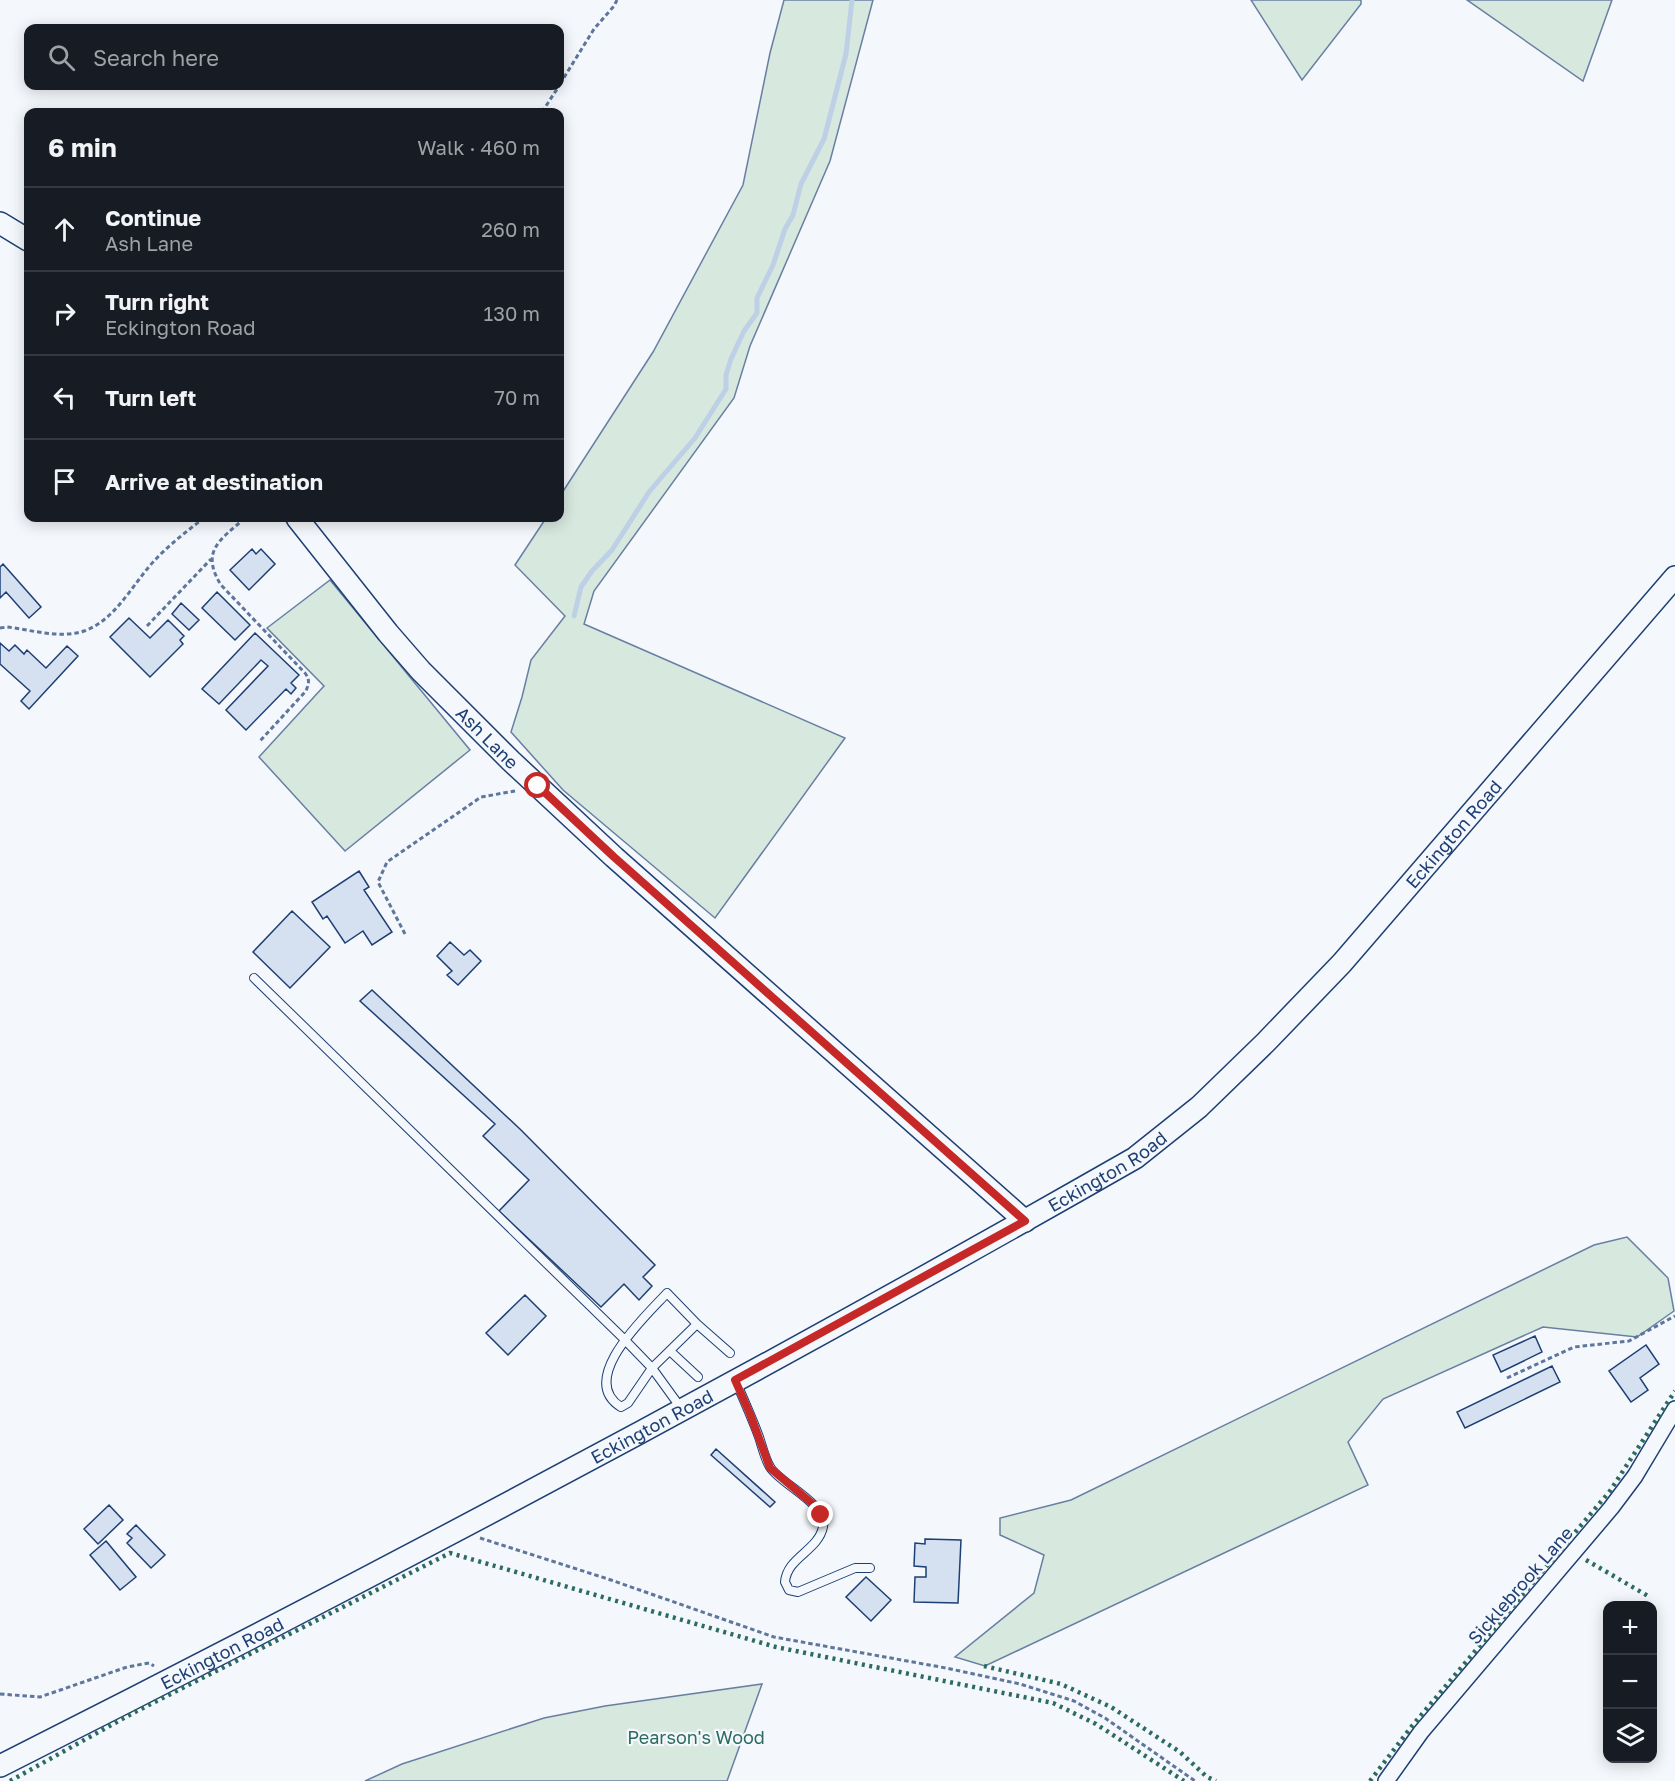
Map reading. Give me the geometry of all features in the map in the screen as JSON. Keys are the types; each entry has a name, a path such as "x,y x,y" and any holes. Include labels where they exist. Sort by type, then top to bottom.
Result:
{"main road":[{"path":"0,223 24,238"},
{"name":"Ash Lane","path":"300,522 421,671 538,786 614,857 1025,1221"},
{"name":"Eckington Road","path":"0,1766 167,1682 606,1453 1135,1158 1199,1107 1342,963 1675,577"}],"street":[{"name":"Sicklebrook Lane","path":"1386,1781 1420,1732 1611,1508 1635,1476 1675,1409"}],"lane":[{"path":"254,978 652,1368 682,1409"},
{"path":"697,1324 652,1368 628,1403 621,1407 615,1403 608,1394 609,1370 624,1340 667,1293 730,1353"},
{"path":"670,1351 698,1377"},
{"path":"735,1380 770,1468 814,1505 824,1523 814,1545 790,1566 785,1582 789,1590 798,1592 855,1568 870,1568"}],"path":[{"path":"564,77 594,29 617,0"},
{"path":"545,108 556,90"},
{"path":"0,628 17,628 59,635 84,631 101,622 154,561 199,522"},
{"path":"147,626 211,559 217,544 241,522"},
{"path":"211,559 213,573 220,585 309,678 306,691 259,742"},
{"path":"405,934 378,882 387,862 481,797 538,786"},
{"path":"1508,1378 1574,1347 1629,1341 1675,1316"},
{"path":"455,1530 610,1580 774,1637 946,1668 1020,1684 1065,1698 1105,1718 1192,1780"},
{"path":"0,1694 40,1697 127,1667 149,1663 160,1670 167,1682"}],"green space":[{"path":"784,0 873,0 830,161 750,346 734,398 594,591 584,624 845,738 715,918 563,790 511,732 531,660 565,616 515,565 543,522 564,522 564,490 653,352 743,185 770,53"},
{"path":"1251,0 1361,0 1361,4 1302,80"},
{"path":"1467,0 1612,0 1583,81"},
{"path":"330,580 470,750 345,851 259,757 324,686 267,628"},
{"path":"1627,1237 1668,1278 1674,1311 1637,1337 1543,1327 1383,1399 1348,1442 1368,1485 985,1666 955,1657 1034,1593 1044,1555 1000,1535 1000,1518 1071,1500 1594,1245"},
{"name":"Pearson's Wood","path":"762,1684 727,1781 365,1781 402,1764 544,1718 605,1706"}],"building":[{"path":"252,549 256,554 261,549 275,564 249,590 230,570"},
{"path":"3,564 41,607 29,618 6,592 0,598 0,567"},
{"path":"217,592 250,625 235,640 202,608"},
{"path":"181,603 199,620 189,630 172,614"},
{"path":"129,618 150,638 168,620 184,636 180,640 183,644 150,677 110,637"},
{"path":"255,633 299,675 291,683 296,688 291,694 286,689 246,730 226,710 268,666 261,660 219,704 202,689"},
{"path":"0,643 9,651 15,645 24,654 27,650 46,668 67,646 78,656 29,709 21,701 30,691 0,664"},
{"path":"359,871 369,887 364,890 392,932 372,945 363,931 345,943 327,916 323,919 312,902"},
{"path":"292,911 330,947 290,988 253,952"},
{"path":"450,942 464,955 470,950 481,961 458,985 447,975 452,971 437,956"},
{"path":"372,990 521,1130 655,1265 643,1277 652,1286 639,1300 624,1284 601,1307 499,1211 529,1180 483,1136 495,1124 360,1001"},
{"path":"525,1295 546,1316 508,1355 486,1333"},
{"path":"1535,1336 1542,1352 1501,1372 1493,1355"},
{"path":"1646,1345 1659,1364 1640,1378 1648,1390 1631,1402 1609,1371"},
{"path":"1552,1366 1560,1382 1465,1428 1457,1412"},
{"path":"716,1449 775,1502 770,1507 711,1455"},
{"path":"109,1505 123,1520 98,1544 84,1529"},
{"path":"136,1525 165,1555 151,1568 127,1543 132,1538 127,1534"},
{"path":"925,1539 961,1540 958,1603 914,1602 915,1577 926,1577 926,1567 914,1566 915,1543 925,1544"},
{"path":"106,1541 136,1577 120,1590 90,1555"},
{"path":"866,1577 891,1600 871,1621 846,1597"}],"waterway":[{"path":"574,616 581,587 592,571 612,550 649,492 695,438 726,389 726,375 731,359 744,331 757,313 757,298 793,215 801,184 824,139 846,54 852,0"}],"hedge":[{"path":"1370,1781 1412,1726 1610,1491 1675,1391"},
{"path":"10,1781 133,1713 450,1553 776,1647 1053,1703 1096,1724 1184,1781"},
{"path":"1586,1560 1648,1596"},
{"path":"984,1666 1061,1684 1111,1707 1180,1752 1207,1777 1216,1781"}],"route":[{"path":"538,786 614,857 1025,1221 735,1380 770,1468 814,1505 821,1515"}]}
